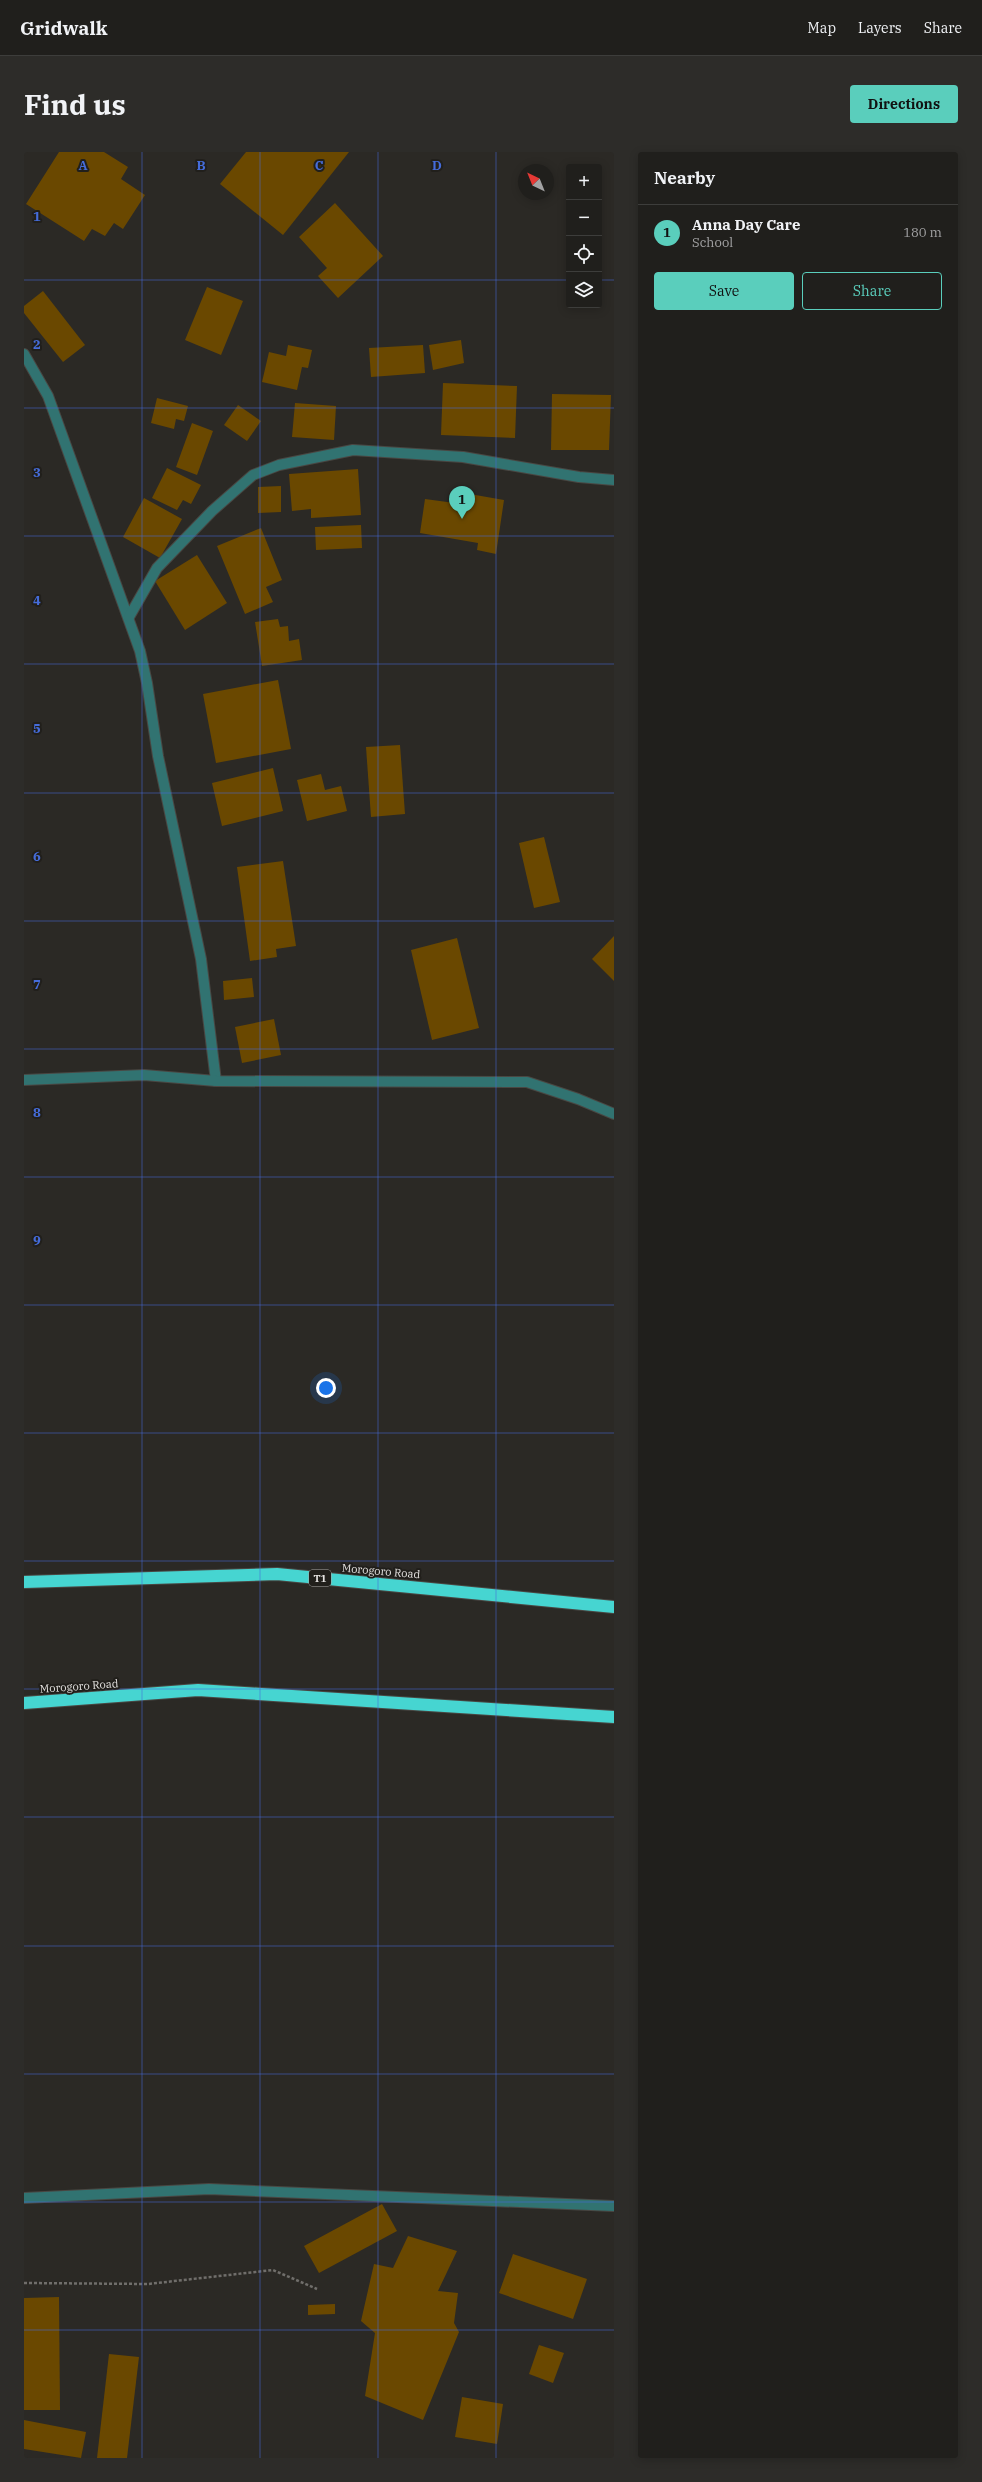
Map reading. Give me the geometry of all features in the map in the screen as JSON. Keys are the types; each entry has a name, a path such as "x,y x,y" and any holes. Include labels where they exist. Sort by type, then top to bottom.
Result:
{"highway":[{"name":"Morogoro Road","path":"24,1582 277,1574 614,1608"},
{"name":"Morogoro Road","path":"24,1703 198,1690 614,1717"}],"street":[{"path":"24,354 48,396 129,617 147,683 158,756 201,959 216,1081"},
{"path":"129,617 157,568 212,511 253,475 279,465 353,450 463,457 579,477 614,480"},
{"path":"24,1080 144,1075 216,1081 527,1082 578,1099 614,1114"},
{"path":"24,2198 209,2189 614,2206"}],"path":[{"path":"24,2283 148,2284 273,2270 317,2289"}],"building":[{"path":"59,152 104,152 128,167 121,179 145,195 123,229 114,223 105,236 92,229 84,241 26,204"},
{"path":"246,152 349,152 283,235 220,184"},
{"path":"335,203 383,256 338,298 318,276 327,268 299,237"},
{"path":"207,287 243,301 221,355 185,340"},
{"path":"43,291 85,345 63,362 24,313 24,306"},
{"path":"461,340 464,363 433,370 429,345"},
{"path":"288,345 312,350 308,368 302,367 297,390 262,382 269,352 286,356"},
{"path":"423,345 425,373 371,377 369,348"},
{"path":"443,383 517,386 515,438 441,435"},
{"path":"552,394 611,395 609,450 551,450"},
{"path":"157,398 188,406 184,421 176,419 174,429 151,423"},
{"path":"295,403 336,406 334,440 292,437"},
{"path":"238,405 261,421 247,441 224,425"},
{"path":"192,423 213,431 197,475 176,467"},
{"path":"167,468 201,485 191,504 183,500 177,510 152,498"},
{"path":"358,469 361,515 311,518 311,509 292,511 289,474"},
{"path":"281,486 281,512 258,513 258,487"},
{"path":"464,493 504,500 496,554 477,550 478,543 420,533 425,499 462,504"},
{"path":"144,498 182,519 160,558 123,537"},
{"path":"361,525 362,548 316,550 315,527"},
{"path":"261,528 282,580 266,587 273,602 245,614 217,546"},
{"path":"197,555 227,603 185,630 155,581"},
{"path":"278,619 280,627 288,626 289,641 299,639 302,660 262,666 255,622"},
{"path":"278,680 291,749 216,763 203,694"},
{"path":"400,745 405,814 371,817 366,747"},
{"path":"273,768 283,811 222,826 212,783"},
{"path":"321,774 325,790 341,786 347,811 307,821 297,780"},
{"path":"544,837 560,902 534,908 519,843"},
{"path":"283,861 296,946 276,949 277,957 250,961 237,867"},
{"path":"614,936 614,981 592,959"},
{"path":"457,938 479,1028 432,1040 411,950"},
{"path":"252,978 254,997 224,1000 223,981"},
{"path":"274,1019 281,1055 242,1063 235,1027"},
{"path":"382,2204 397,2231 319,2273 304,2246"},
{"path":"408,2236 457,2251 438,2291 458,2293 454,2323 459,2332 423,2420 365,2396 375,2333 361,2321 374,2264 393,2268"},
{"path":"513,2254 587,2279 573,2319 499,2293"},
{"path":"59,2297 60,2410 24,2410 24,2298"},
{"path":"335,2304 335,2314 308,2315 308,2305"},
{"path":"539,2345 564,2353 553,2383 529,2374"},
{"path":"109,2354 139,2357 127,2458 97,2458"},
{"path":"462,2397 503,2404 497,2444 455,2437"},
{"path":"24,2420 86,2432 81,2458 24,2449"}],"place":[{"name":"Anna Day Care","path":"462,519"}]}
